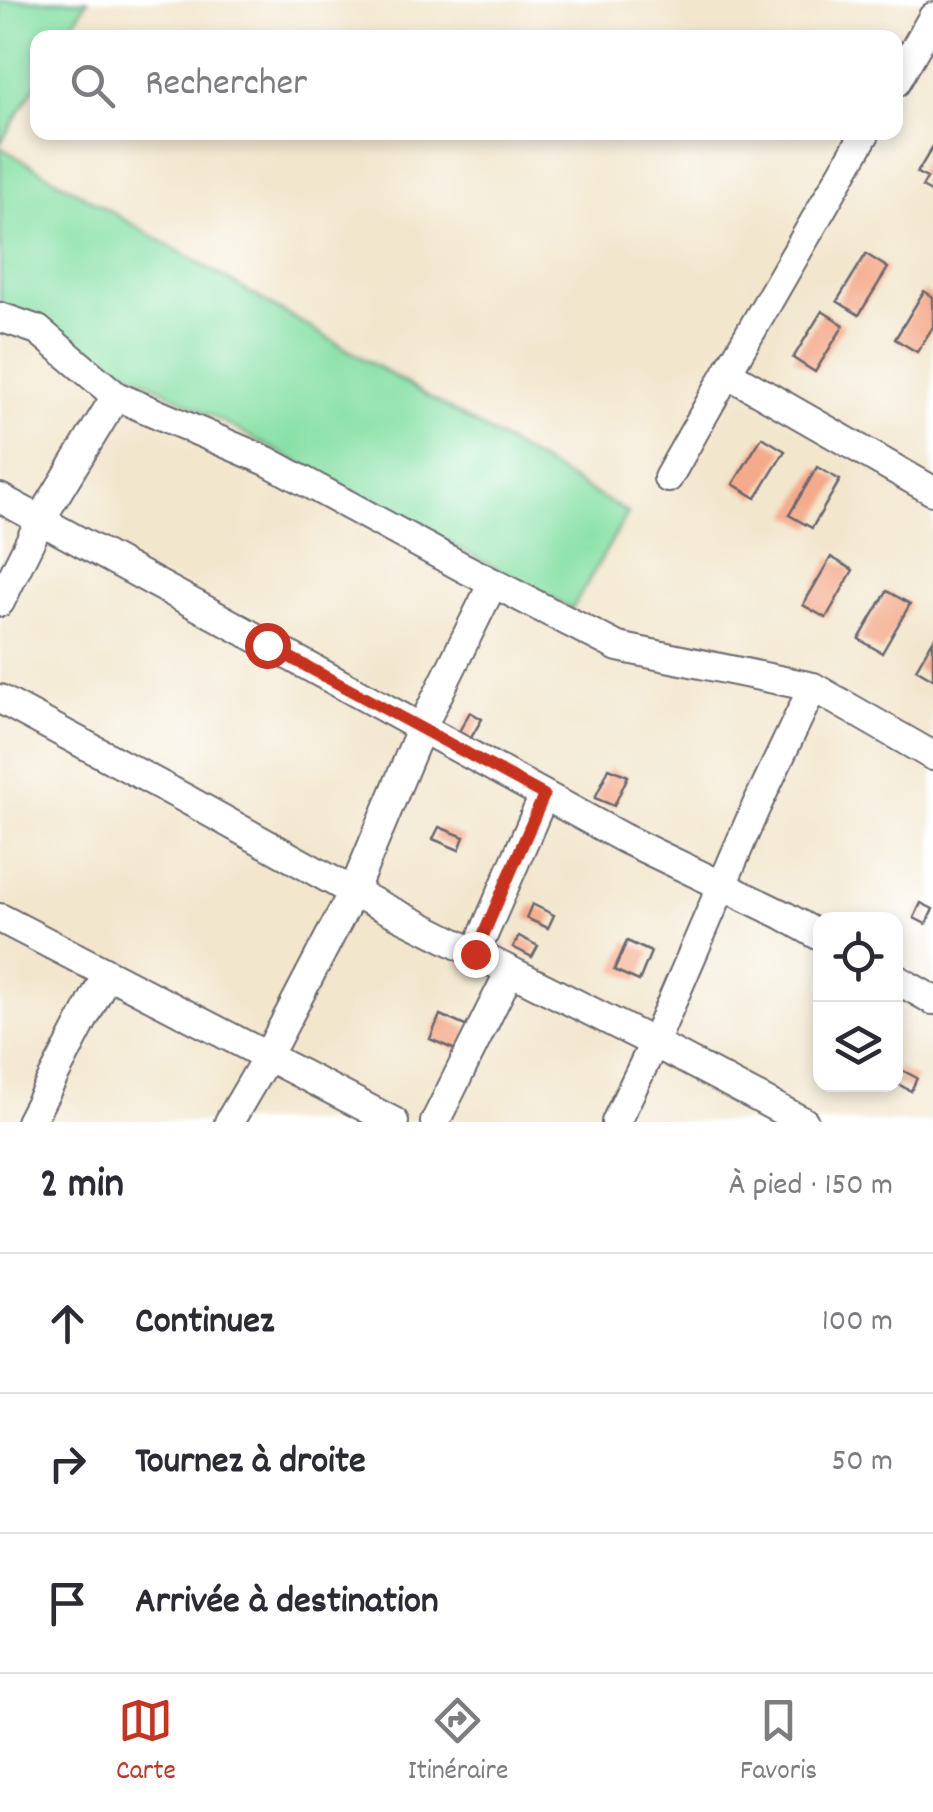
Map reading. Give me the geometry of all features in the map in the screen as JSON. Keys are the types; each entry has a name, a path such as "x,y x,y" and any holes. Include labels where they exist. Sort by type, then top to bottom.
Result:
{"street":[{"path":"903,70 933,17"},
{"path":"668,478 861,140"},
{"path":"0,317 38,330 116,396 266,460 618,646 812,687 933,756"},
{"path":"726,373 933,491"},
{"path":"0,602 41,519 116,396"},
{"path":"0,498 544,795 813,932"},
{"path":"230,1122 354,892 421,729 493,582"},
{"path":"616,1122 812,687"},
{"path":"0,699 354,892 804,1122"},
{"path":"475,954 544,795"},
{"path":"0,918 394,1122"},
{"path":"435,1122 510,971"},
{"path":"30,1122 107,974"},
{"path":"903,983 933,1000"}],"green space":[{"path":"0,0 88,0 69,30 30,30 30,95 0,144"},
{"path":"0,147 628,513 572,609 0,305"}],"building":[{"path":"933,146 933,193 922,187 927,178 917,173"},
{"path":"866,254 888,268 859,315 837,301"},
{"path":"924,291 933,297 933,327 917,352 895,339"},
{"path":"822,311 844,325 815,372 793,358"},
{"path":"762,437 785,451 756,498 733,484"},
{"path":"817,467 840,480 812,528 789,515"},
{"path":"831,557 853,570 826,618 803,605"},
{"path":"887,591 910,604 882,653 859,639"},
{"path":"933,640 933,679 916,669"},
{"path":"470,712 482,719 468,743 456,737"},
{"path":"609,768 628,776 614,806 595,798"},
{"path":"439,827 464,837 459,850 433,839"},
{"path":"921,903 933,909 926,924 914,918"},
{"path":"532,904 554,915 548,928 526,918"},
{"path":"519,936 538,946 532,957 513,947"},
{"path":"627,941 651,952 639,981 614,970"},
{"path":"440,1015 470,1028 460,1052 430,1039"},
{"path":"903,1071 917,1078 911,1091 903,1087"}],"route":[{"path":"267,645 544,795 475,954"}]}
